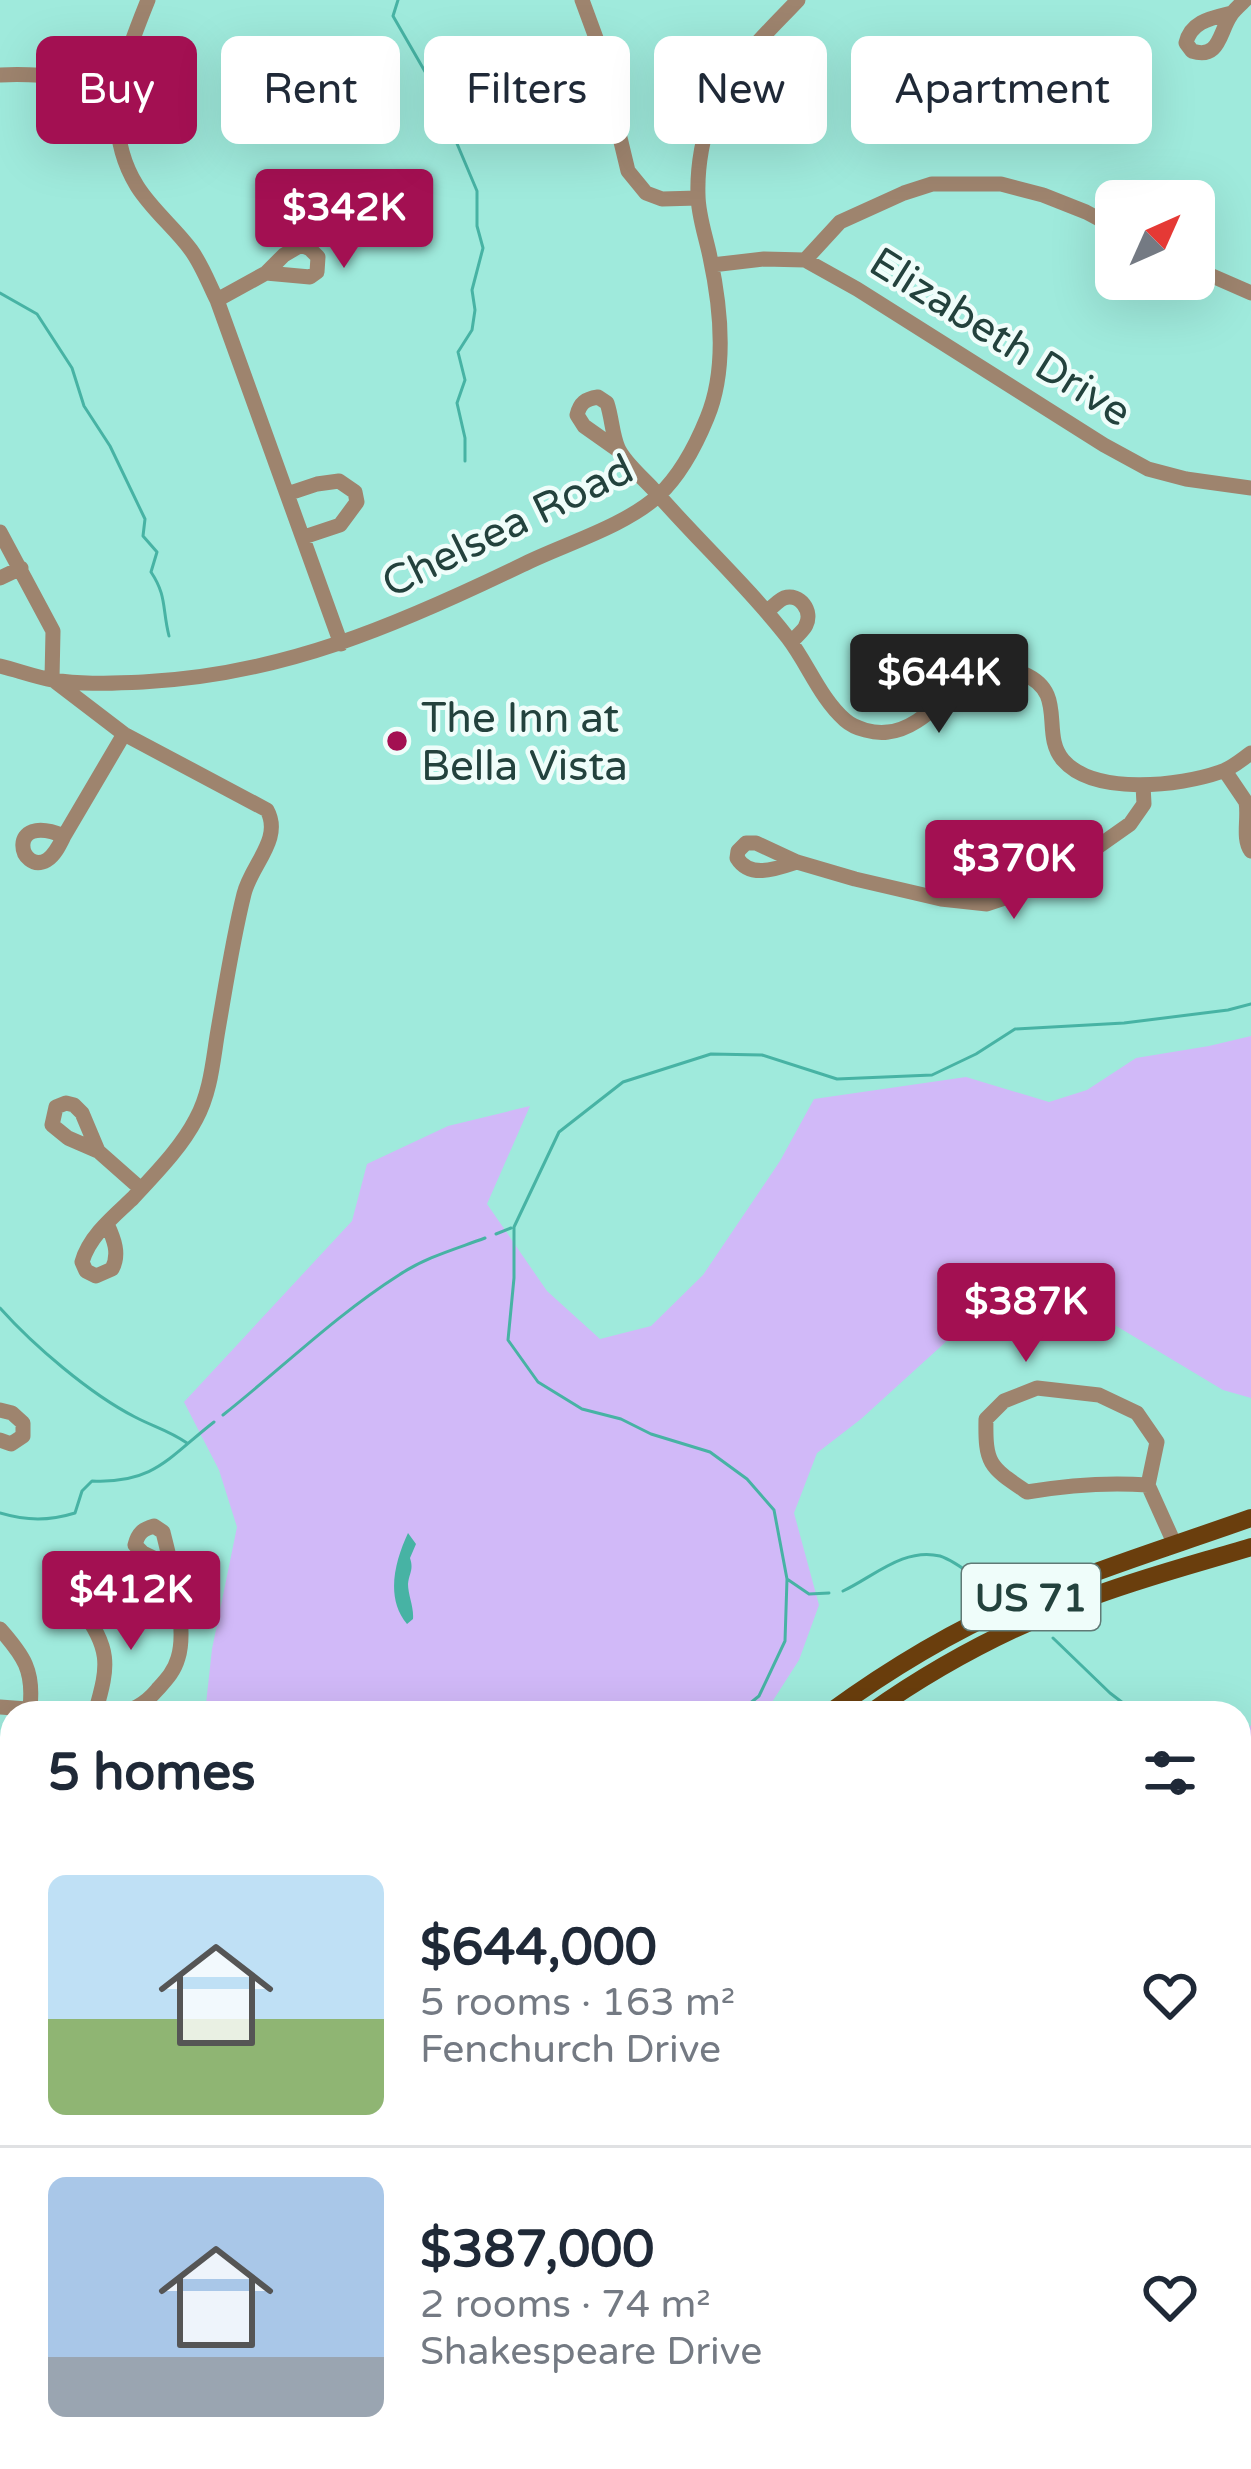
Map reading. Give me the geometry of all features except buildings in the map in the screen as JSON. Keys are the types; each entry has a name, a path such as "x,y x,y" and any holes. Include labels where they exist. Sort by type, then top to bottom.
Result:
{"main road":[{"name":"US 71","path":"845,1701 976,1622 1031,1597 1251,1518"},
{"name":"US 71","path":"889,1701 971,1651 1084,1599 1251,1546"}],"street":[{"path":"133,36 148,0"},
{"path":"582,0 596,38 628,171 646,193 662,199 698,198"},
{"path":"1232,13 1245,0"},
{"name":"Chelsea Road","path":"0,665 52,680 98,683 243,671 341,644 463,593 583,538 658,495 686,461 708,416 720,369 712,265 698,198 700,156 715,105 735,70 790,3"},
{"path":"0,75 36,75"},
{"path":"120,144 139,190 193,253 217,300 341,644"},
{"path":"805,260 840,222 932,184 1001,184 1095,218"},
{"name":"Elizabeth Drive","path":"712,265 805,260 1148,469 1251,488"},
{"path":"217,300 266,273"},
{"path":"1215,277 1251,293"},
{"path":"618,450 767,612 832,706 850,724 887,733 913,724 969,681 994,670 1022,673 1039,682 1053,712 1054,744 1063,760 1094,778 1143,785 1184,782 1226,771 1251,753"},
{"path":"287,494 339,481 355,492 357,502 340,525 304,537"},
{"path":"0,532 53,631 52,680 124,734 249,799 274,822 246,884 209,1086 196,1119 166,1162 107,1224"},
{"path":"0,578 20,568"},
{"path":"767,612 781,599 803,603 806,627 791,642"},
{"path":"64,836 124,734"},
{"path":"1226,771 1248,804 1246,838 1251,851"},
{"path":"797,862 941,899 987,904 1020,893 1110,840 1144,804 1143,785"},
{"path":"98,1151 142,1189"},
{"path":"1148,1485 1113,1482 1027,1492 999,1473 985,1451 986,1419 1004,1401 1037,1388 1099,1395 1137,1413 1156,1442 1148,1485 1175,1545"},
{"path":"0,1410 22,1423 23,1436 11,1444 0,1440"},
{"path":"145,1701 172,1674 180,1652 170,1566"},
{"path":"80,1606 105,1651 98,1701"},
{"path":"0,1629 21,1652 32,1683 30,1701"}],"shaded area":[{"path":"1251,1036 1251,1398 1223,1390 1103,1318 1044,1310 949,1339 817,1453 794,1513 819,1605 799,1660 773,1701 206,1701 237,1527 219,1470 184,1402 352,1221 367,1164 448,1126 530,1106 487,1204 547,1291 600,1339 651,1326 703,1275 780,1161 814,1099 966,1077 1049,1102 1087,1090 1136,1058"}],"water":[{"path":"408,1533 416,1544 408,1584 413,1619 407,1624 394,1591 396,1567"}],"waterway":[{"path":"398,0 393,16 431,82 477,191 477,226 483,248 472,290 472,330 458,352 465,380 457,403 465,461"},
{"path":"0,293 37,314 72,368 84,406 110,446 145,519 143,536 157,552 151,572 162,595 169,636"},
{"path":"753,1701 785,1641 787,1579 774,1510 747,1479 710,1452 582,1409 538,1382 508,1340 514,1227 559,1132 623,1082 711,1054 762,1055 837,1079 932,1075 1015,1029 1124,1023 1251,1004"},
{"path":"496,1234 511,1228"},
{"path":"223,1415 399,1275 485,1238"},
{"path":"0,1308 81,1382 187,1443"},
{"path":"0,1513 38,1519 75,1513 82,1491 92,1481 146,1473 214,1422"},
{"path":"843,1591 901,1559 927,1554 952,1562 989,1587"},
{"path":"787,1579 809,1594 829,1593"},
{"path":"1053,1638 1120,1701"}],"place":[{"name":"The Inn at Bella Vista","path":"397,741"}]}
